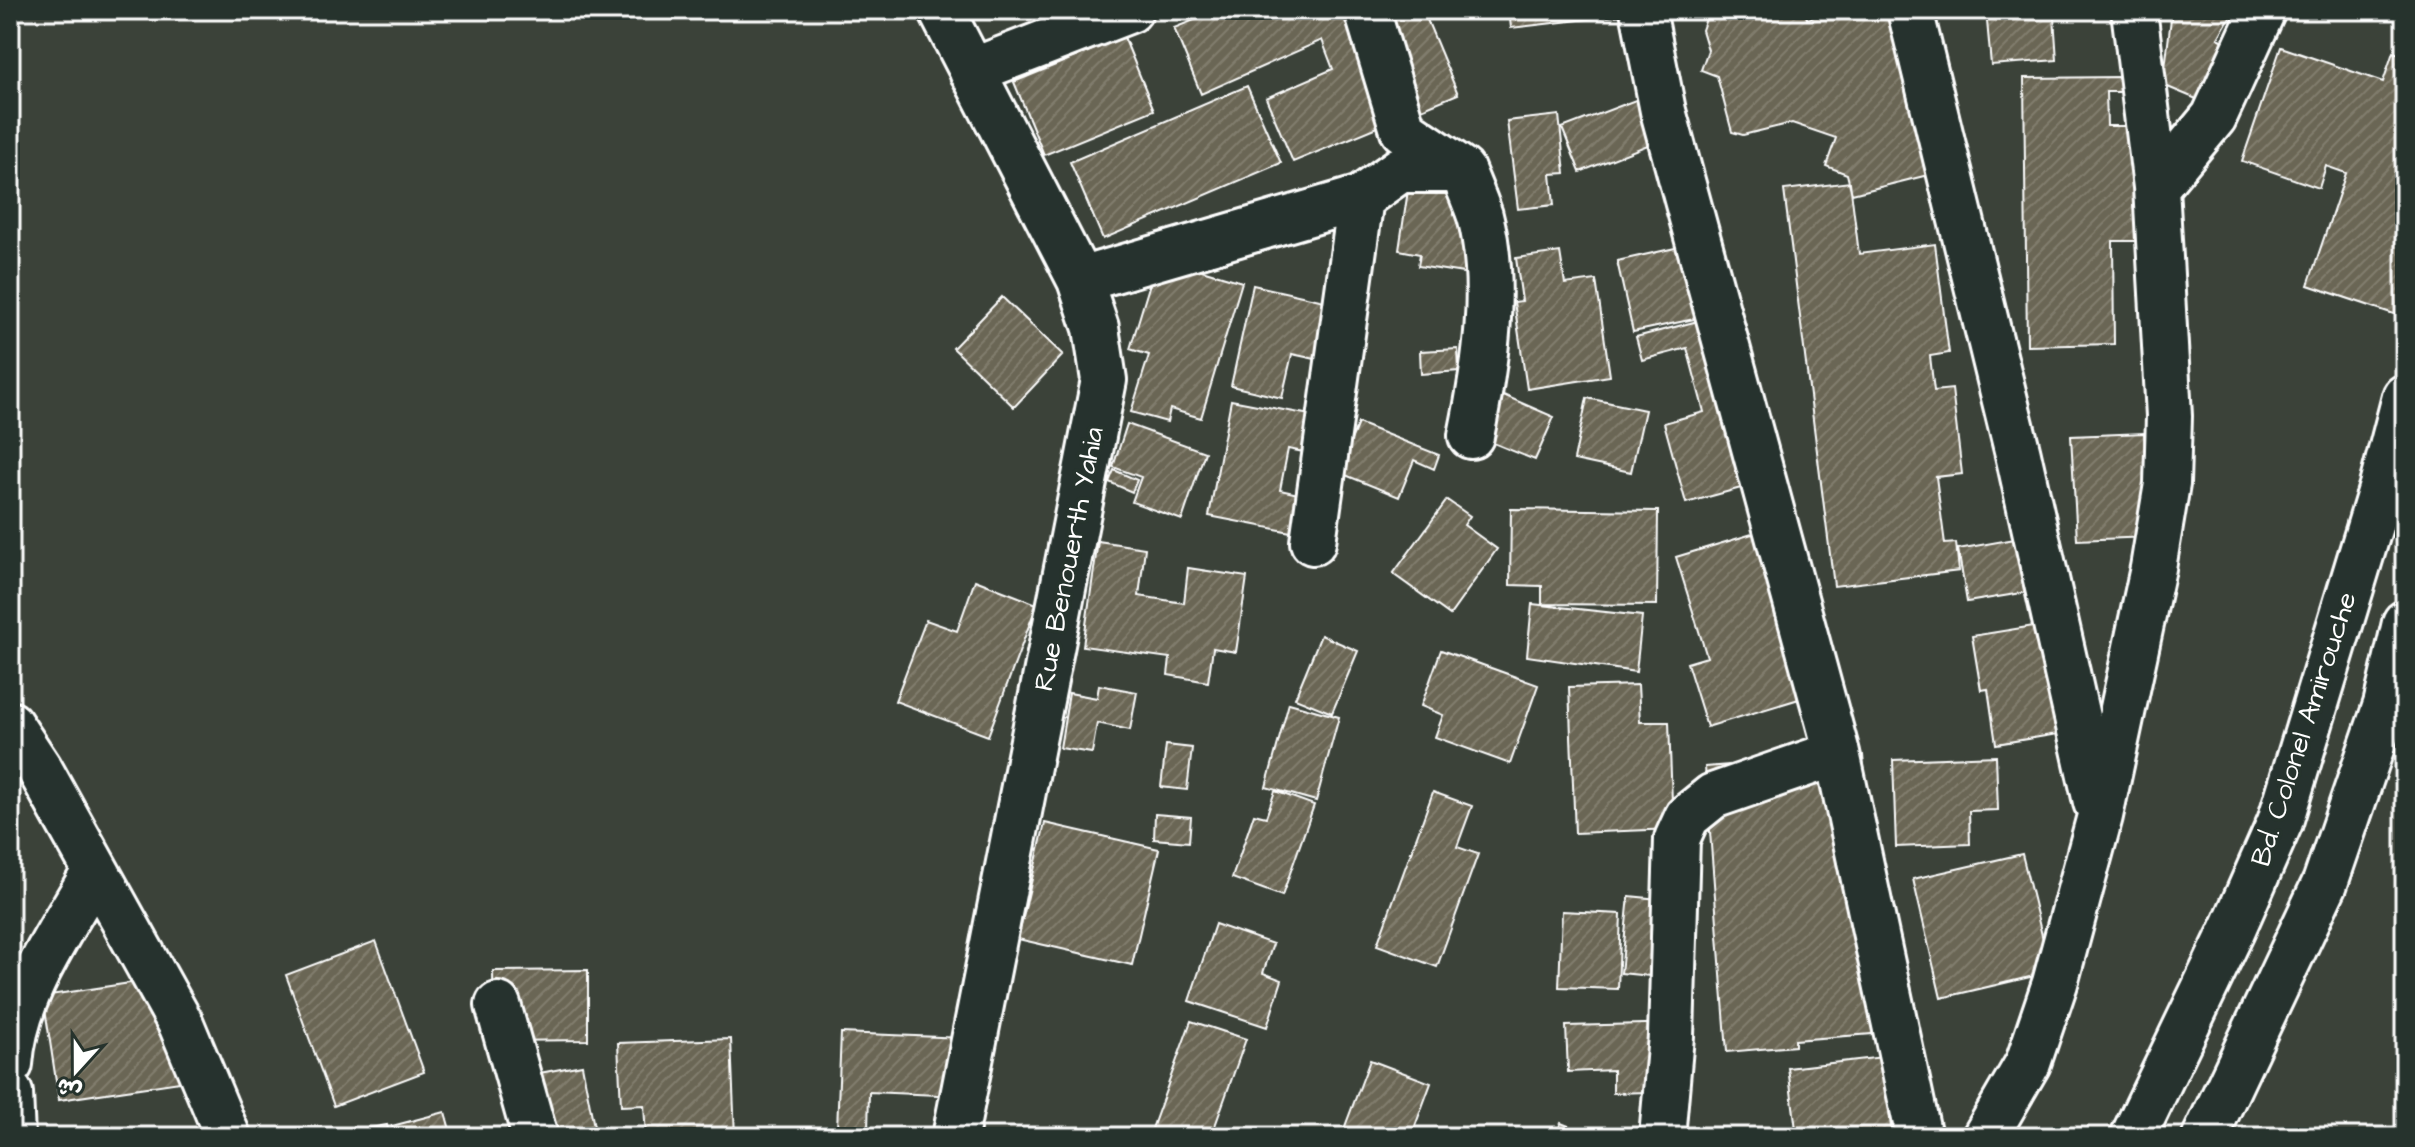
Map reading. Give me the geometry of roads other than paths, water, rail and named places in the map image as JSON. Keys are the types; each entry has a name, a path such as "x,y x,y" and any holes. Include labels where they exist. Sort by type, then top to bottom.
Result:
{"street":[{"name":"Rue Benouerth Yahia","path":"941,10 1080,280 1096,328 1104,380 955,1137"},
{"path":"972,71 1130,10"},
{"path":"1367,10 1403,130 1462,170 1479,215 1486,247 1482,381 1471,436"},
{"path":"1643,10 1663,111 1837,753 1919,1137"},
{"path":"1910,10 2018,454 2100,816"},
{"path":"1985,1137 2028,1063 2055,983 2100,816 2153,568 2167,484 2169,416 2156,187 2134,10"},
{"path":"2156,187 2214,117 2263,10"},
{"path":"1080,280 1361,198 1400,170 1462,170"},
{"path":"1313,542 1361,198"},
{"name":"Bd. Colonel Amirouche","path":"2133,1137 2232,931 2280,822 2382,486 2405,397"},
{"path":"2205,1137 2325,883 2386,705 2405,623"},
{"path":"10,724 181,1024 228,1137"},
{"path":"1662,1137 1671,1036 1677,839 1687,817 1713,796 1837,753"},
{"path":"10,1064 12,1037 24,999 95,871"},
{"path":"498,1005 535,1137"},
{"path":"10,1093 12,1137"}]}
